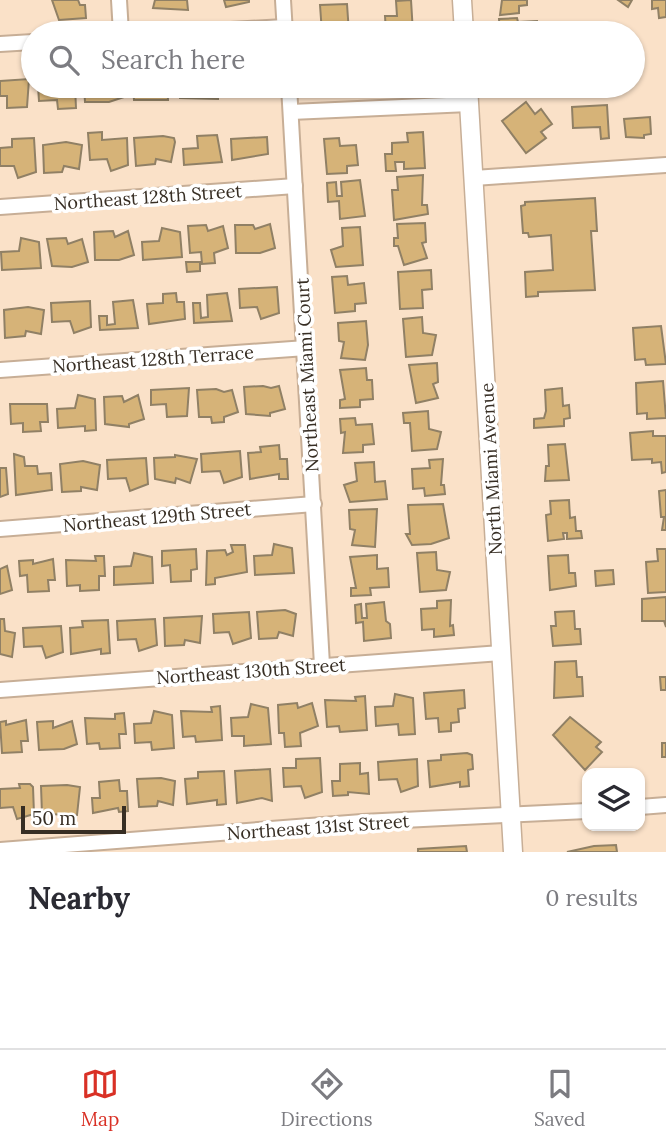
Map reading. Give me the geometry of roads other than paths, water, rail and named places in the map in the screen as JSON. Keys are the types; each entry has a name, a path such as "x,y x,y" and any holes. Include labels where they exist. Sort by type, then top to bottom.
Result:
{"street":[{"path":"119,0 120,21"},
{"path":"283,0 284,21"},
{"path":"463,0 464,21"},
{"path":"0,44 21,43"},
{"name":"Northeast Miami Court","path":"290,98 322,665"},
{"name":"North Miami Avenue","path":"468,98 513,852"},
{"path":"291,112 469,104"},
{"path":"474,178 666,164"},
{"name":"Northeast 128th Street","path":"0,207 295,186"},
{"name":"Northeast 128th Terrace","path":"0,370 306,348"},
{"name":"Northeast 129th Street","path":"0,529 314,504"},
{"name":"Northeast 130th Street","path":"0,690 501,653"},
{"path":"645,807 666,805"},
{"name":"Northeast 131st Street","path":"0,850 362,822 582,811"}]}
